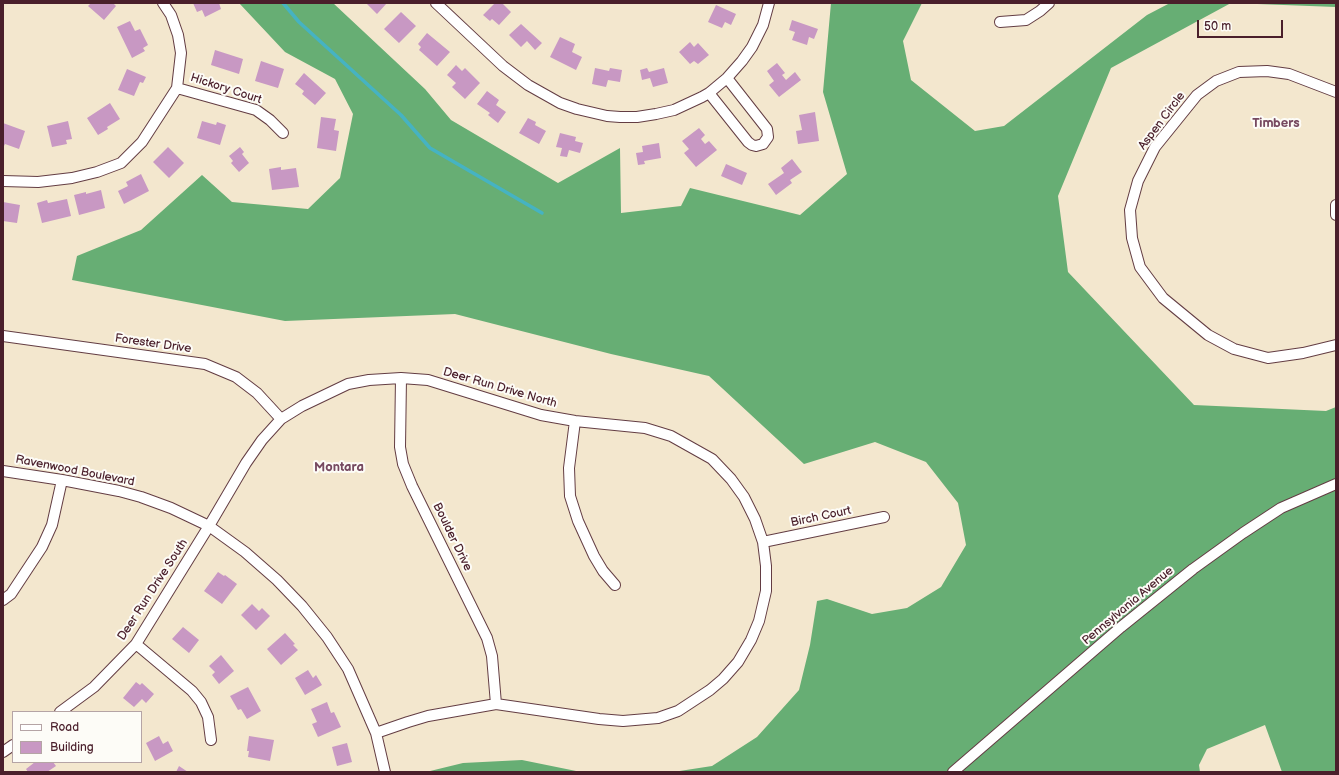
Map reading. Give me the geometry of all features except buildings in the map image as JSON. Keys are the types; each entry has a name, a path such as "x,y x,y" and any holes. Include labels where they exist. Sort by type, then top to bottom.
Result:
{"street":[{"path":"3,181 38,182 72,178 97,172 121,162 142,142 177,88 181,53 178,35 171,15 163,3"},
{"path":"436,3 515,75 544,94 560,103 577,109 606,116 620,117 637,117 674,110 709,93 727,78 752,47 763,25 769,3"},
{"path":"1000,22 1026,20 1050,3"},
{"name":"Aspen Circle","path":"1336,92 1289,74 1267,71 1239,72 1216,81 1197,95 1155,148 1138,181 1130,210 1132,238 1140,267 1163,298 1208,335 1234,349 1268,358 1303,353 1336,345"},
{"path":"709,93 748,142 756,146 763,144 768,137 767,129 727,78"},
{"name":"Hickory Court","path":"177,88 256,110 270,120 283,134"},
{"path":"1336,205 1336,215"},
{"name":"Forester Drive","path":"3,336 205,364 236,377 257,393 281,419"},
{"name":"Deer Run Drive North","path":"209,526 246,463 262,440 281,419 302,406 348,384 369,380 401,378 428,380 542,415 575,421 645,428 671,436 712,459 731,479 744,498 755,519 763,542 766,566 766,591 760,621 751,640 738,662 724,679 710,690 678,710 658,718 623,721 599,719 496,704 428,716 376,733"},
{"name":"Boulder Drive","path":"401,378 400,447 403,464 412,486 487,638 492,656 496,704"},
{"path":"575,421 569,468 570,496 578,521 594,556 603,571 615,585"},
{"name":"Ravenwood Boulevard","path":"3,471 62,480 119,491 141,497 171,508 209,526 245,552 277,580 308,612 328,637 348,669 376,733 385,772"},
{"path":"3,600 11,594 42,547 52,525 62,480"},
{"name":"Pennsylvania Avenue","path":"953,772 1121,627 1193,569 1243,533 1282,508 1336,484"},
{"name":"Birch Court","path":"763,542 884,517"},
{"name":"Deer Run Drive South","path":"61,711 94,687 136,644 209,526"},
{"path":"136,644 192,691 201,702 208,718 210,740"},
{"path":"3,752 12,746"}],"green space":[{"path":"239,3 333,3 425,89 451,120 558,183 620,148 621,213 681,206 690,188 800,215 847,174 823,92 831,3 922,3 903,41 911,80 975,131 1004,126 1147,15 1170,3 1231,3 1111,68 1058,196 1068,272 1194,405 1326,411 1336,407 1336,772 1282,772 1265,725 1207,749 1199,765 1200,772 673,772 712,766 757,737 799,690 810,645 817,601 827,599 872,614 907,608 941,587 966,545 958,503 926,462 875,442 804,464 709,376 611,354 455,314 285,321 72,280 77,256 141,230 202,175 232,202 308,209 340,178 353,114 335,79 285,52"},
{"path":"1231,3 1336,3 1336,7"},
{"path":"522,760 581,772 426,772 463,763"}],"waterway":[{"path":"283,3 299,22 401,115 430,148 542,213"}],"district":[{"name":"Timbers","path":"1276,124"},
{"name":"Montara","path":"339,468"}]}
